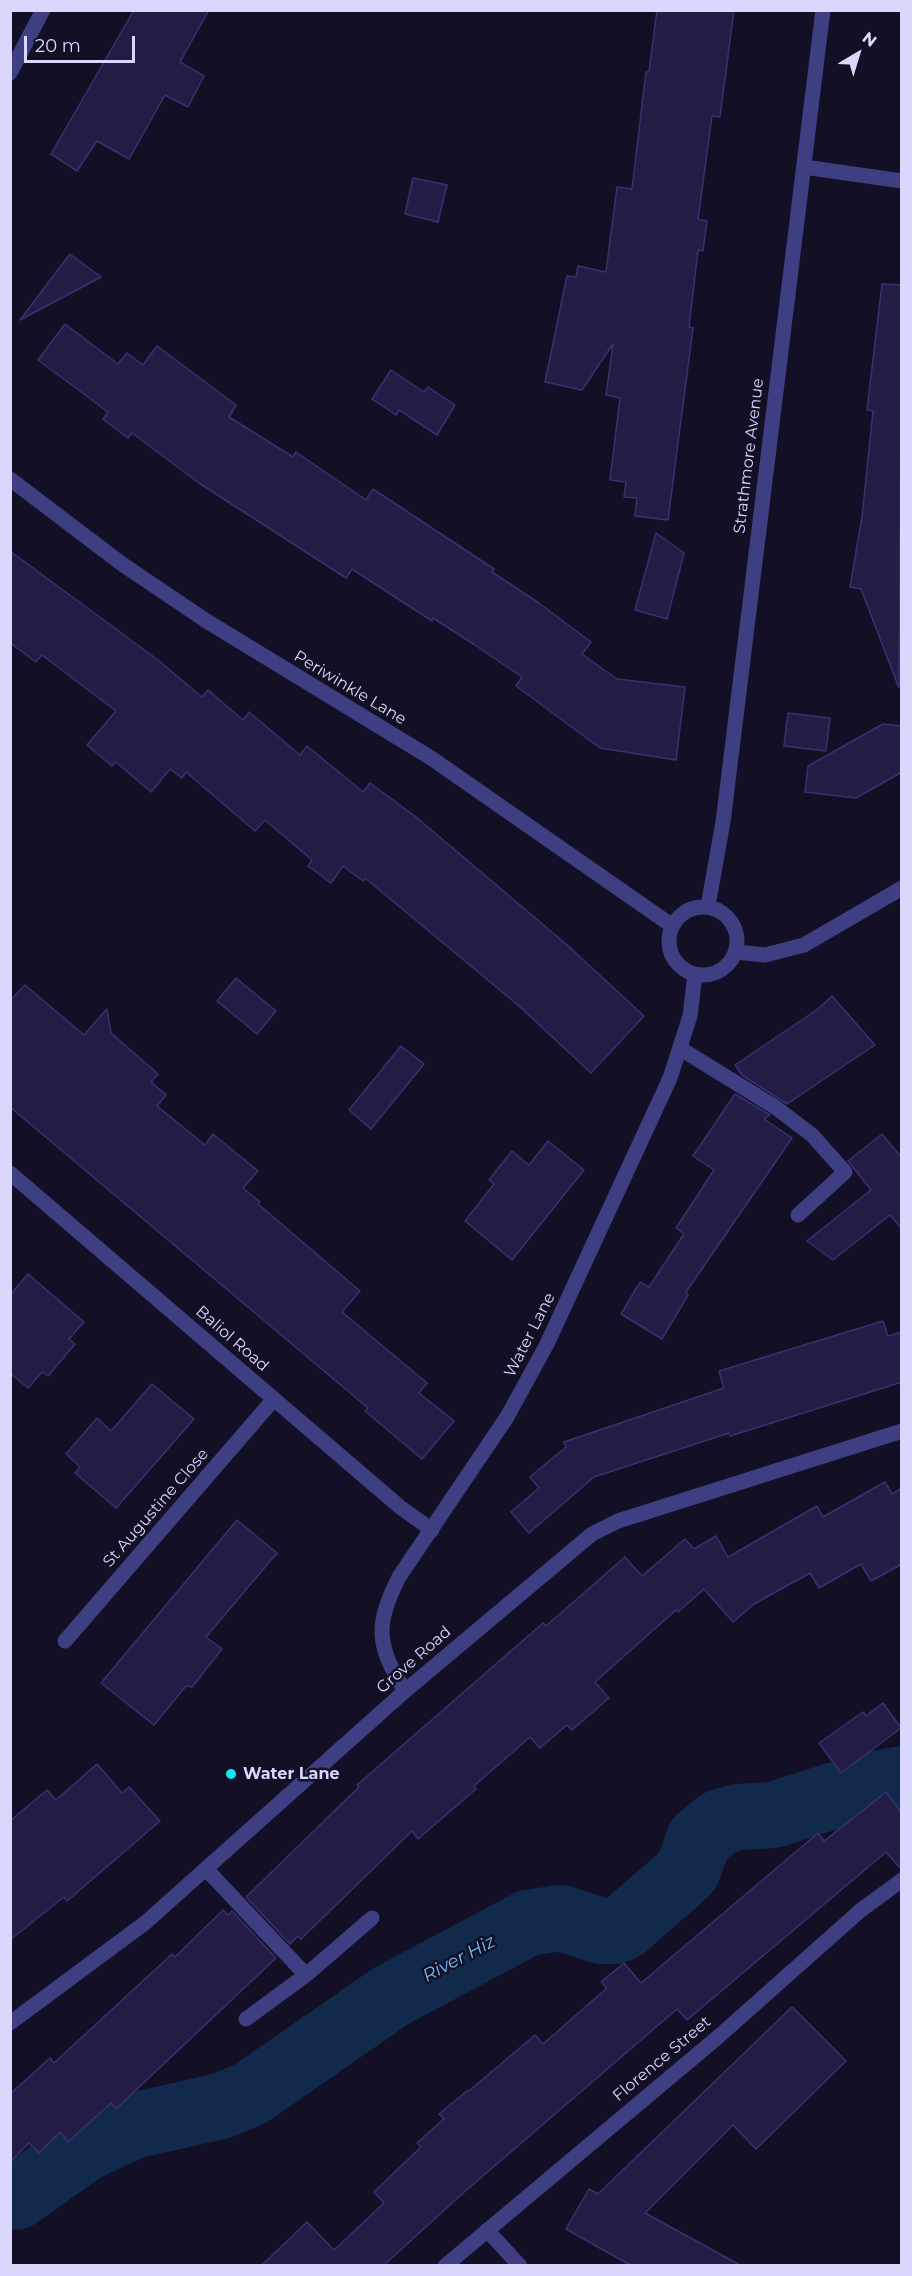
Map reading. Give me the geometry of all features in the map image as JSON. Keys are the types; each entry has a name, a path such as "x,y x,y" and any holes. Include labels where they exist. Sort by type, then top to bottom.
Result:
{"street":[{"path":"10,73 43,10"},
{"name":"Strathmore Avenue","path":"708,906 723,822 823,10"},
{"path":"804,167 902,181"},
{"name":"Periwinkle Lane","path":"10,479 122,564 196,614 431,758 671,925"},
{"path":"736,952 765,955 804,945 902,888"},
{"path":"708,906 726,914 737,932 736,952 726,966 719,970 711,974 695,974 677,964 668,945 671,925 687,910 708,906"},
{"name":"Water Lane","path":"405,1691 392,1670 380,1625 399,1577 507,1418 547,1344 592,1250 681,1049 690,1016 695,974"},
{"path":"681,1049 775,1107 812,1135 845,1172 798,1215"},
{"name":"Baliol Road","path":"10,1173 400,1507 432,1530"},
{"name":"St Augustine Close","path":"65,1641 274,1399"},
{"name":"Grove Road","path":"10,2023 145,1923 405,1691 574,1547 618,1521 902,1431"},
{"path":"206,1869 306,1975"},
{"name":"Florence Street","path":"446,2265 718,2037 861,1910 902,1880"},
{"path":"246,2019 306,1975 372,1918"},
{"path":"487,2230 519,2265"}],"building":[{"path":"134,10 209,10 180,62 204,76 188,107 165,95 129,159 97,141 77,171 51,154"},
{"path":"657,10 734,10 720,117 712,116 698,219 707,221 703,251 698,250 689,327 693,328 668,520 635,516 637,498 624,497 626,482 610,480 620,398 606,395 613,344 582,390 545,382 567,276 576,277 578,266 606,272 617,187 632,189 646,72 649,72"},
{"path":"413,178 447,185 438,222 405,214"},
{"path":"70,254 101,277 20,320"},
{"path":"882,284 902,285 899,688 861,589 850,587 862,517 873,411 867,410"},
{"path":"65,324 118,364 127,353 143,365 157,346 236,405 229,417 293,457 296,452 366,500 373,489 494,569 492,572 539,603 591,642 582,654 617,679 685,687 676,760 600,748 516,686 522,677 475,645 433,618 432,621 352,569 346,578 199,483 132,433 128,438 103,419 108,412 38,360"},
{"path":"391,370 424,392 428,387 455,405 437,435 399,410 396,415 372,399"},
{"path":"656,533 684,553 667,619 635,610"},
{"path":"10,551 158,660 202,697 208,690 243,720 249,712 300,755 307,746 363,792 370,783 416,817 566,944 644,1016 591,1073 519,1006 365,878 363,881 343,866 331,883 308,866 312,860 265,820 255,831 186,772 182,778 170,769 151,792 116,762 112,766 87,745 116,711 42,655 36,662 10,643"},
{"path":"788,713 830,718 826,751 784,746"},
{"path":"883,724 902,726 902,772 856,798 805,792 808,766"},
{"path":"236,978 276,1011 257,1034 217,1001"},
{"path":"25,985 84,1035 107,1009 111,1033 158,1074 151,1082 166,1095 157,1106 205,1145 213,1134 258,1171 243,1188 260,1202 258,1204 360,1291 342,1312 427,1383 419,1393 454,1421 422,1459 365,1411 368,1408 10,1107 10,1001"},
{"path":"832,996 875,1045 787,1104 742,1075 735,1065 818,1009"},
{"path":"401,1046 424,1064 371,1129 349,1110"},
{"path":"735,1094 770,1115 764,1119 792,1138 686,1292 688,1295 662,1339 621,1314 640,1282 649,1287 684,1234 676,1228 714,1170 693,1156"},
{"path":"882,1134 902,1158 902,1229 890,1215 833,1260 807,1241 871,1190 848,1161"},
{"path":"548,1141 584,1170 512,1260 465,1221 494,1184 489,1180 512,1151 529,1165"},
{"path":"28,1274 84,1322 69,1339 75,1344 48,1376 42,1372 28,1388 10,1373 10,1295"},
{"path":"883,1321 888,1336 902,1332 902,1382 730,1436 729,1433 594,1477 529,1533 511,1512 539,1488 530,1477 566,1447 564,1442 724,1388 719,1371"},
{"path":"152,1384 194,1419 116,1508 75,1473 80,1467 66,1454 97,1418 111,1431"},
{"path":"885,1482 892,1494 902,1488 902,1564 871,1581 861,1564 819,1588 810,1573 754,1604 733,1622 704,1589 678,1612 676,1610 595,1682 609,1698 572,1730 567,1725 540,1748 530,1737 474,1786 476,1789 418,1839 412,1831 301,1939 298,1936 290,1944 246,1897 359,1787 357,1785 543,1623 546,1626 625,1557 642,1576 685,1539 694,1549 716,1536 728,1557 817,1506 823,1517"},
{"path":"237,1520 277,1553 206,1637 222,1649 192,1687 186,1686 154,1725 101,1683"},
{"path":"883,1703 901,1728 841,1773 819,1743 863,1712 866,1716"},
{"path":"97,1764 122,1793 129,1787 160,1821 67,1901 64,1897 10,1940 10,1821 47,1790 56,1800"},
{"path":"886,1792 902,1813 902,1870 886,1852 687,2020 677,2009 462,2194 384,2265 262,2265 307,2222 334,2250 384,2203 374,2192 421,2147 417,2143 444,2119 439,2114 535,2035 543,2044 607,1988 601,1982 624,1963 641,1983 818,1833 824,1841"},
{"path":"223,1910 228,1915 232,1911 276,1958 116,2109 111,2103 68,2142 60,2132 39,2153 29,2143 10,2162 10,2094 50,2058 54,2063 172,1954 175,1957"},
{"path":"792,2007 846,2061 756,2149 733,2125 645,2213 740,2265 630,2265 566,2229 589,2189 598,2194"}],"waterway":[{"name":"River Hiz","path":"16,2197 84,2149 132,2126 221,2106 250,2094 391,1996 528,1923 561,1918 601,1931 614,1931 624,1927 688,1870 699,1839 720,1822 739,1817 773,1815 864,1786 902,1779"}],"place":[{"name":"Water Lane","path":"231,1774"}]}
